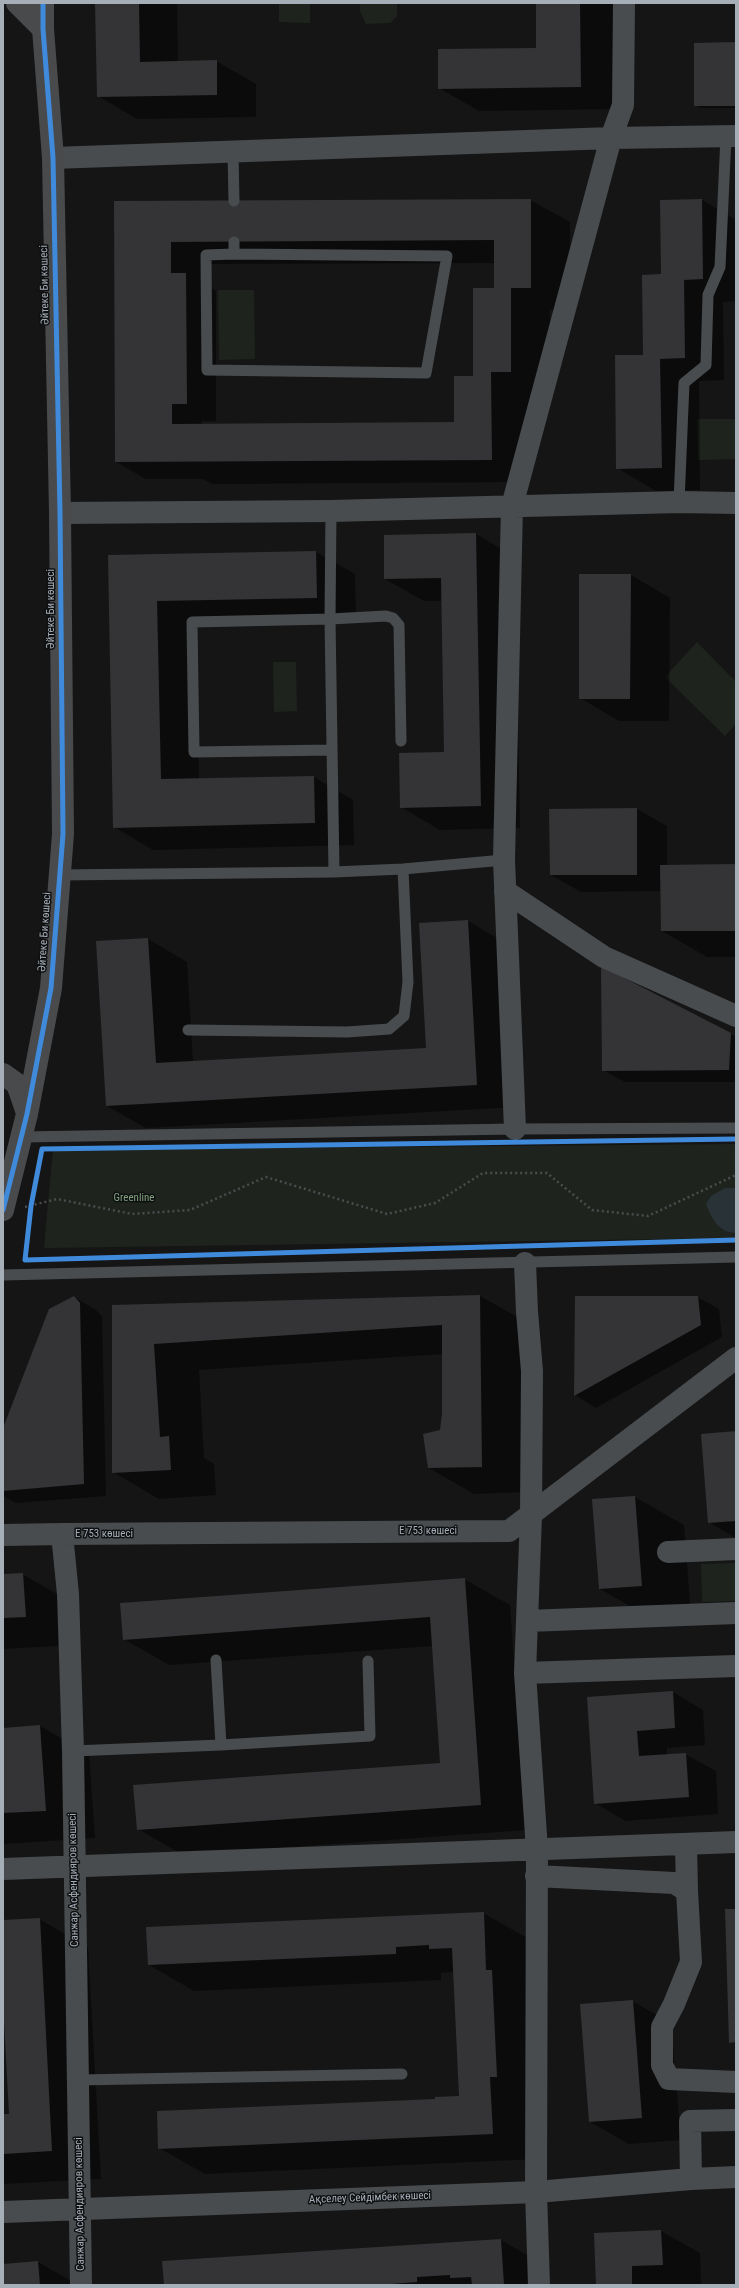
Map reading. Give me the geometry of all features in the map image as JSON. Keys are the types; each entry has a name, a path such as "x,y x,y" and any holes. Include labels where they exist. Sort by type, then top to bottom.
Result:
{"street":[{"path":"17,3 43,29"},
{"name":"Әйтеке Би көшесі","path":"3,1210 27,1114 51,988 63,834 60,513 53,158 43,29 43,3"},
{"path":"515,1129 504,860 512,506 610,138 623,105 624,3"},
{"path":"53,158 610,138 731,136"},
{"path":"60,513 331,511 679,502 736,503"},
{"path":"505,891 604,957 736,1016"},
{"path":"3,1074 17,1084 27,1114"},
{"path":"525,1263 532,1372 531,1516 525,1672 537,1850 536,2192 539,2285"},
{"name":"Е 753 көшесі","path":"62,1534 508,1531 531,1516 736,1358"},
{"path":"3,1535 62,1534"},
{"name":"Санжар Асфендияров көшесі","path":"62,1534 68,1594 73,1751 81,2285"},
{"path":"668,1552 736,1549"},
{"path":"527,1621 736,1613"},
{"path":"525,1672 736,1666"},
{"path":"3,1869 74,1868 736,1842"},
{"path":"686,1844 691,1962 674,2004 662,2028 662,2065 669,2078 685,2081 736,2082"},
{"path":"536,1876 674,1883 687,1891"},
{"path":"691,2179 690,2121 736,2120"},
{"name":"Ақселеу Сейдімбек көшесі","path":"3,2212 536,2192 691,2179 736,2177"}],"lane":[{"path":"679,502 684,383 706,365 708,295 720,267 731,136"},
{"path":"233,151 234,201"},
{"path":"234,242 234,254"},
{"path":"234,254 447,256 426,373 207,370 206,255 234,254"},
{"path":"331,511 330,620 334,872"},
{"path":"332,750 194,752 192,622 330,620 386,616 393,618 399,625 401,741"},
{"path":"59,875 334,872 404,869 504,860"},
{"path":"188,1030 347,1032 389,1029 404,1016 408,982 404,869"},
{"path":"22,1137 515,1129 736,1128"},
{"path":"3,1275 736,1257"},
{"path":"216,1660 221,1745"},
{"path":"73,1751 221,1745 370,1736 368,1661"},
{"path":"78,2080 402,2074"}],"path":[{"path":"3,1210 31,1206 57,1198 132,1214 190,1210 266,1177 387,1214 435,1204 483,1173 547,1173 592,1210 648,1216 736,1175"},
{"path":"30,1214 32,1199"}],"green space":[{"path":"279,3 310,3 310,23 279,22"},
{"path":"360,3 397,3 397,16 390,23 366,24 360,11"},
{"path":"218,290 254,290 255,359 219,360"},
{"path":"697,419 736,419 736,459 698,460"},
{"path":"697,642 736,682 736,724 725,736 665,677"},
{"path":"273,662 296,662 297,711 274,712"},
{"name":"Greenline","path":"736,1144 736,1238 44,1248 53,1150"},
{"path":"736,1563 736,1601 702,1602 701,1564"}],"shaded area":[{"path":"725,1188 736,1188 736,1233 725,1230 716,1224 706,1204 711,1196"}],"building":[{"path":"95,3 139,3 140,62 217,60 217,95 97,97"},
{"path":"536,3 580,3 581,87 438,89 438,49 536,48"},
{"path":"736,42 736,106 694,106 694,43"},
{"path":"531,199 531,288 511,288 511,372 491,372 492,460 115,462 114,201","holes":["494,240 494,288 473,288 473,376 454,376 454,422 172,424 172,404 187,404 186,273 171,273 171,242"]},
{"path":"702,199 703,279 684,280 685,358 660,359 662,468 616,469 615,355 643,355 642,275 661,274 660,200"},
{"path":"476,533 481,806 400,808 399,753 444,752 441,578 384,579 384,535"},
{"path":"316,551 317,598 157,601 161,779 314,776 315,823 113,828 108,555"},
{"path":"579,574 631,574 630,699 579,699"},
{"path":"637,808 637,875 550,875 549,809"},
{"path":"736,864 736,931 661,931 660,865"},
{"path":"468,920 477,1085 106,1106 96,941 148,938 156,1063 426,1048 419,923"},
{"path":"601,966 731,1033 729,1070 602,1071"},
{"path":"480,1295 482,1467 428,1468 423,1434 440,1430 442,1414 442,1325 154,1344 160,1437 169,1436 171,1470 112,1473 112,1305"},
{"path":"74,1296 80,1303 84,1484 3,1491 3,1428 49,1309"},
{"path":"575,1296 698,1296 701,1325 574,1396"},
{"path":"736,1431 736,1521 708,1523 701,1434"},
{"path":"635,1496 642,1586 599,1589 592,1499"},
{"path":"23,1573 26,1617 3,1618 3,1574"},
{"path":"465,1578 481,1805 137,1830 133,1785 440,1763 430,1617 123,1640 120,1603"},
{"path":"673,1691 675,1728 637,1731 639,1756 686,1753 689,1797 594,1804 587,1697"},
{"path":"40,1725 46,1811 3,1813 3,1728"},
{"path":"725,1909 736,1909 736,2042 729,2043"},
{"path":"484,1912 486,1970 492,1970 497,2077 490,2077 493,2134 158,2149 157,2111 435,2099 435,2097 459,2096 452,1948 429,1949 429,1945 396,1947 396,1954 148,1965 146,1927"},
{"path":"40,1918 52,2151 3,2154 3,2114 9,2114 3,2003 3,1920"},
{"path":"633,2000 642,2118 589,2122 580,2004"},
{"path":"661,2230 663,2265 632,2266 632,2285 596,2285 594,2233"},
{"path":"501,2239 504,2285 472,2285 471,2277 450,2278 450,2275 417,2277 417,2282 378,2285 164,2285 162,2261"},
{"path":"38,2261 40,2285 3,2285 3,2264"}],"cycle path":[{"path":"3,1210 27,1114 51,988 63,834 60,513 53,158 43,29 43,3"},
{"path":"736,1139 42,1149 31,1206 25,1260 736,1240"}]}
